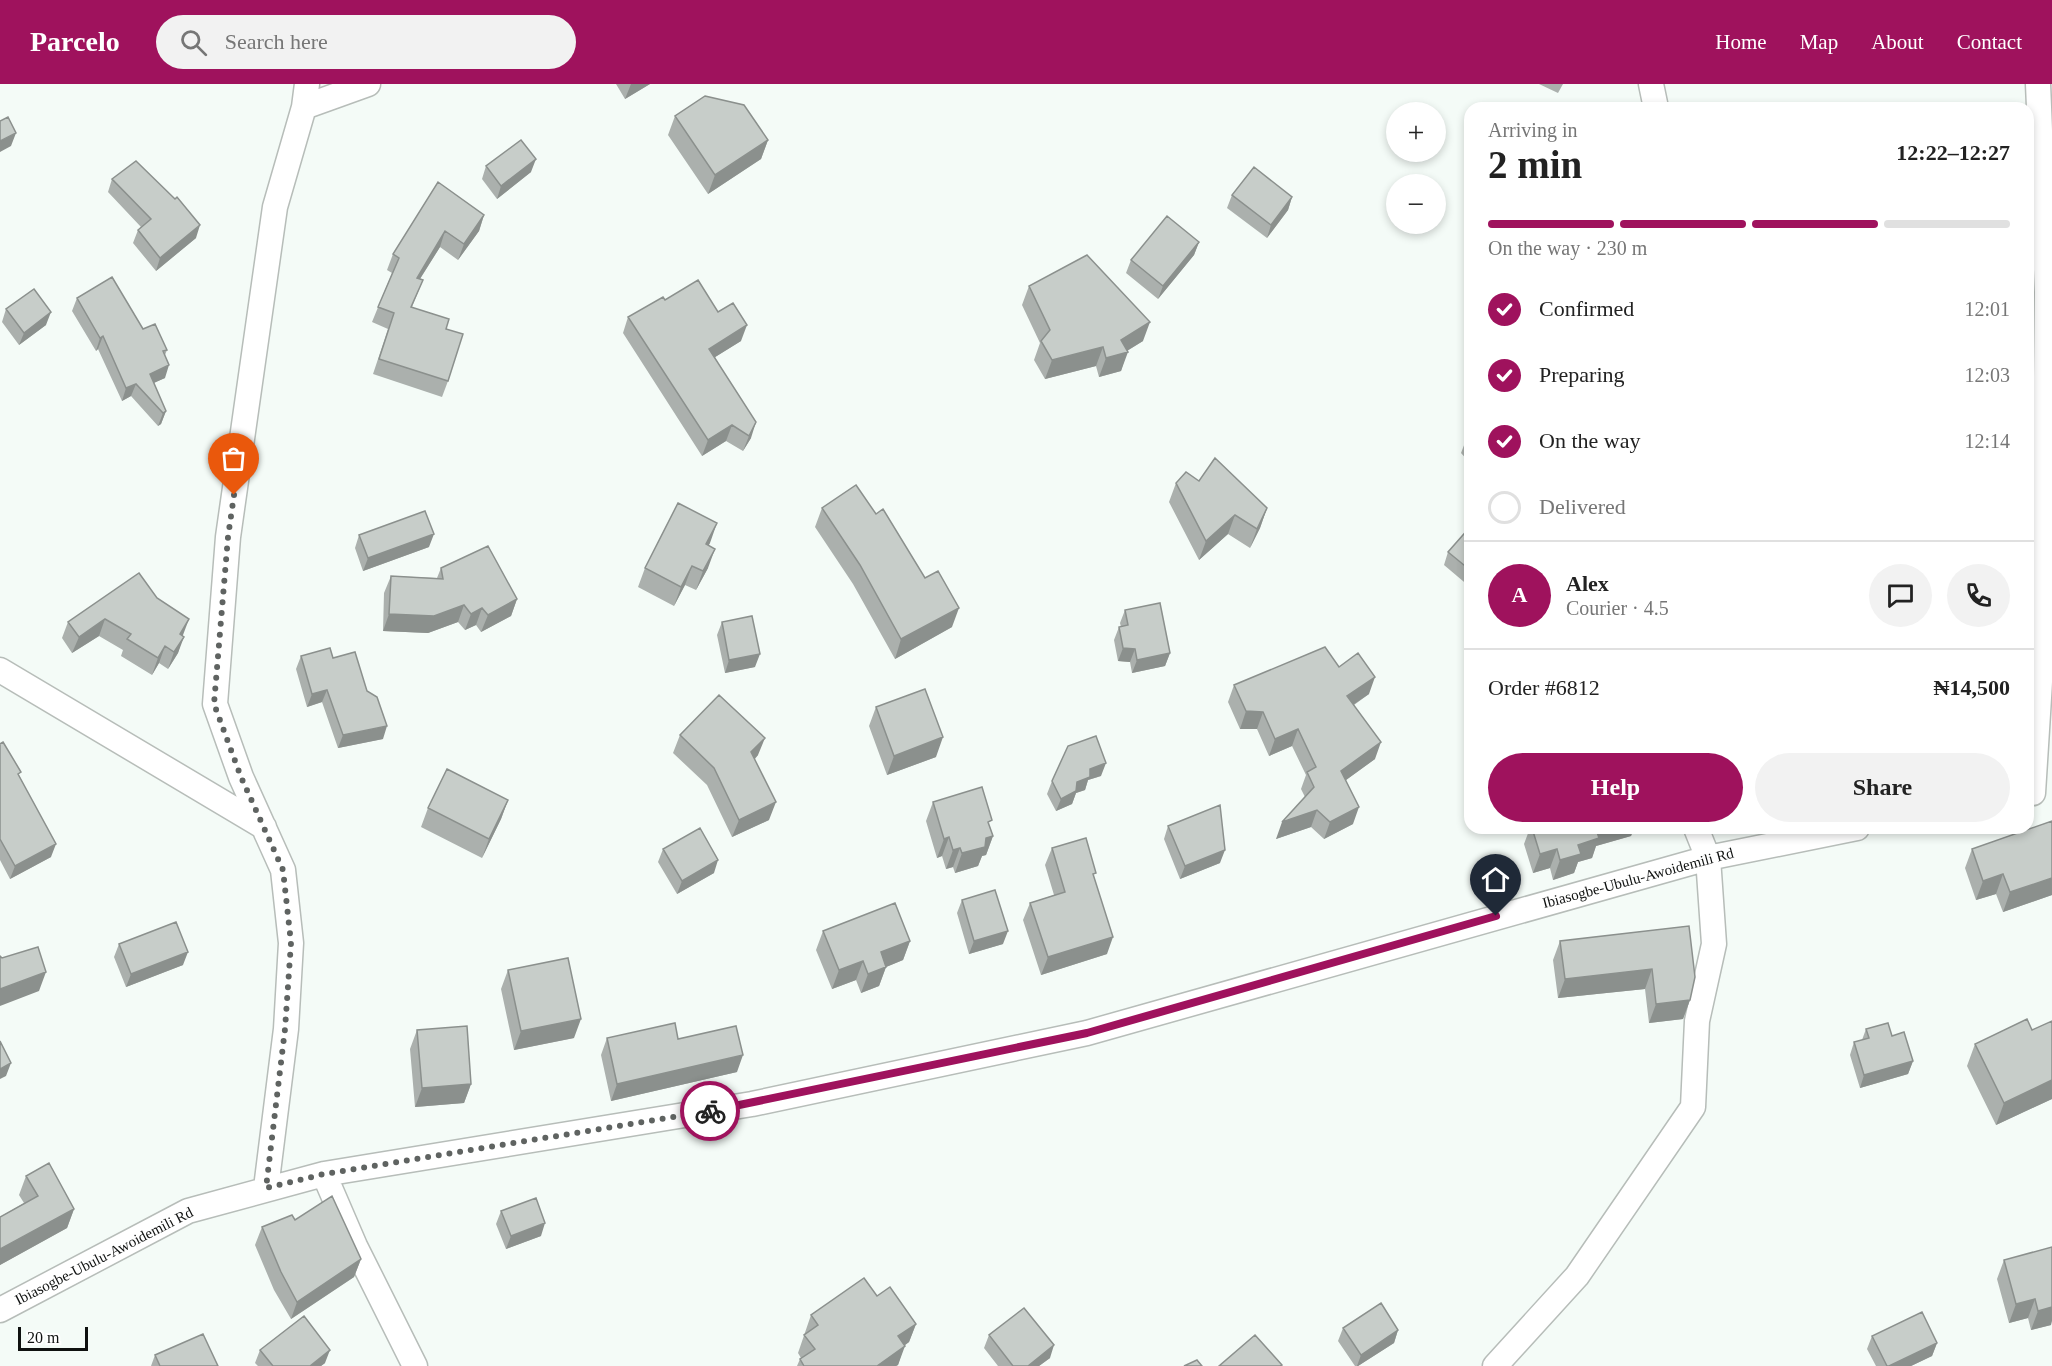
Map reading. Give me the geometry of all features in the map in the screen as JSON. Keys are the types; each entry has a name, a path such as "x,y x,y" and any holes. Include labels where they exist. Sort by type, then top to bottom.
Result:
{"street":[{"path":"266,1188 285,1029 291,943 283,870 241,777 214,704 228,537 275,207 306,96 368,84"},
{"path":"1651,84 1655,102"},
{"path":"2038,84 2047,292 2043,634 2038,792"},
{"path":"0,670 264,827"},
{"path":"1495,1366 1577,1276 1693,1107 1697,1021 1714,944 1708,858 1698,834"},
{"name":"Ibiasogbe-Ubulu-Awoidemili Rd","path":"0,1310 188,1211 266,1188 324,1174 752,1104 1087,1033 1708,858 1827,834"},
{"path":"324,1174 355,1246 415,1366"}],"building":[{"path":"705,96 744,105 768,140 715,175 675,116"},
{"path":"8,117 16,133 0,141 0,121"},
{"path":"521,140 536,159 501,186 486,166"},
{"path":"136,161 175,199 177,197 200,225 160,258 138,230 151,219 112,179"},
{"path":"1254,167 1292,197 1271,225 1232,195"},
{"path":"438,182 484,215 464,244 445,231 417,278 423,280 411,307 449,319 446,329 463,334 448,381 379,359 394,313 378,307 399,258 393,254"},
{"path":"1167,216 1199,242 1163,286 1131,260"},
{"path":"1087,255 1150,322 1121,340 1128,352 1106,358 1103,347 1052,360 1041,341 1050,330 1029,286"},
{"path":"112,277 143,329 155,324 167,350 163,351 169,365 150,374 166,411 163,413 136,384 126,388 103,336 100,338 77,298"},
{"path":"698,280 718,312 733,303 747,325 709,349 756,422 749,436 732,425 708,440 628,317 663,297 665,300"},
{"path":"34,289 51,312 24,333 6,309"},
{"path":"1215,458 1267,508 1257,529 1235,515 1206,541 1176,483 1186,472 1199,481"},
{"path":"856,485 876,514 883,509 925,578 938,571 959,608 901,639 860,565 822,508"},
{"path":"678,503 717,523 706,544 715,549 703,571 692,566 681,587 645,568"},
{"path":"425,511 434,534 368,558 359,535"},
{"path":"1464,534 1464,565 1448,552"},
{"path":"488,546 517,599 488,615 482,608 471,614 464,605 434,616 389,614 391,576 443,579 441,568"},
{"path":"139,573 157,598 189,619 180,634 184,637 174,652 165,646 158,658 127,639 131,634 105,619 79,637 68,622"},
{"path":"1160,603 1170,653 1137,660 1135,649 1123,648 1119,627 1128,625 1125,610"},
{"path":"752,616 760,654 729,660 722,622"},
{"path":"1325,647 1339,667 1358,653 1375,677 1347,696 1381,742 1341,771 1359,807 1330,822 1317,810 1282,822 1314,787 1307,772 1316,767 1298,729 1275,739 1263,712 1246,711 1234,685"},
{"path":"330,648 333,658 355,652 367,691 377,697 387,726 343,735 327,690 312,694 301,656"},
{"path":"925,689 943,737 894,756 876,707"},
{"path":"719,695 765,738 751,752 776,802 739,820 714,768 680,735"},
{"path":"1096,736 1106,763 1090,769 1090,777 1077,782 1076,791 1061,799 1052,781 1068,746"},
{"path":"3,742 21,772 18,774 56,844 15,866 0,839 0,744"},
{"path":"447,769 508,800 489,839 428,808"},
{"path":"982,787 992,820 988,822 993,836 986,838 985,847 962,853 960,848 953,850 949,837 944,839 933,802"},
{"path":"1220,805 1225,850 1185,866 1168,826"},
{"path":"2052,821 2052,878 2010,892 2003,874 1983,881 1972,849 2015,834 2034,834 2034,827"},
{"path":"700,828 718,860 682,881 663,849"},
{"path":"1534,834 1598,834 1599,838 1578,845 1581,854 1560,860 1557,849 1540,854"},
{"path":"1086,838 1096,873 1093,874 1113,937 1048,957 1030,903 1065,892 1052,848"},
{"path":"995,890 1008,931 974,941 962,900"},
{"path":"895,903 910,941 881,952 886,967 868,974 863,961 839,970 823,931"},
{"path":"176,922 188,952 131,974 119,944"},
{"path":"1689,926 1695,977 1690,1000 1656,1004 1652,969 1565,979 1560,941"},
{"path":"38,947 46,972 0,989 0,956 2,958"},
{"path":"568,958 581,1019 521,1031 508,970"},
{"path":"2027,1019 2032,1030 2052,1021 2052,1080 2004,1103 1975,1044"},
{"path":"675,1023 678,1039 736,1026 743,1055 617,1084 607,1038"},
{"path":"1888,1023 1892,1036 1904,1032 1913,1061 1864,1075 1854,1042 1869,1038 1866,1029"},
{"path":"467,1026 471,1084 422,1088 417,1030"},
{"path":"0,1041 11,1063 0,1069"},
{"path":"49,1163 74,1209 0,1249 0,1217 38,1196 26,1176"},
{"path":"332,1196 361,1259 297,1302 281,1272 262,1227 292,1215 295,1220"},
{"path":"536,1198 545,1223 511,1236 501,1211"},
{"path":"2052,1247 2052,1307 2038,1311 2035,1299 2016,1304 2004,1260"},
{"path":"864,1278 877,1296 890,1287 916,1324 898,1336 905,1346 877,1366 804,1366 800,1359 815,1349 804,1335 818,1325 811,1315"},
{"path":"1381,1303 1398,1330 1361,1355 1343,1328"},
{"path":"1024,1308 1054,1345 1028,1366 1013,1366 989,1335"},
{"path":"1922,1312 1937,1343 1887,1366 1872,1336"},
{"path":"304,1316 330,1350 310,1366 273,1366 260,1350"},
{"path":"203,1334 218,1366 160,1366 155,1355"},
{"path":"1255,1335 1282,1365 1219,1366"},
{"path":"1197,1360 1202,1366 1184,1366"}],"way so far":[{"path":"234,495 221,608 214,704 241,777 283,870 291,943 285,1029 266,1188 324,1174 710,1111"}],"route":[{"path":"710,1111 1087,1033 1496,916"}]}
